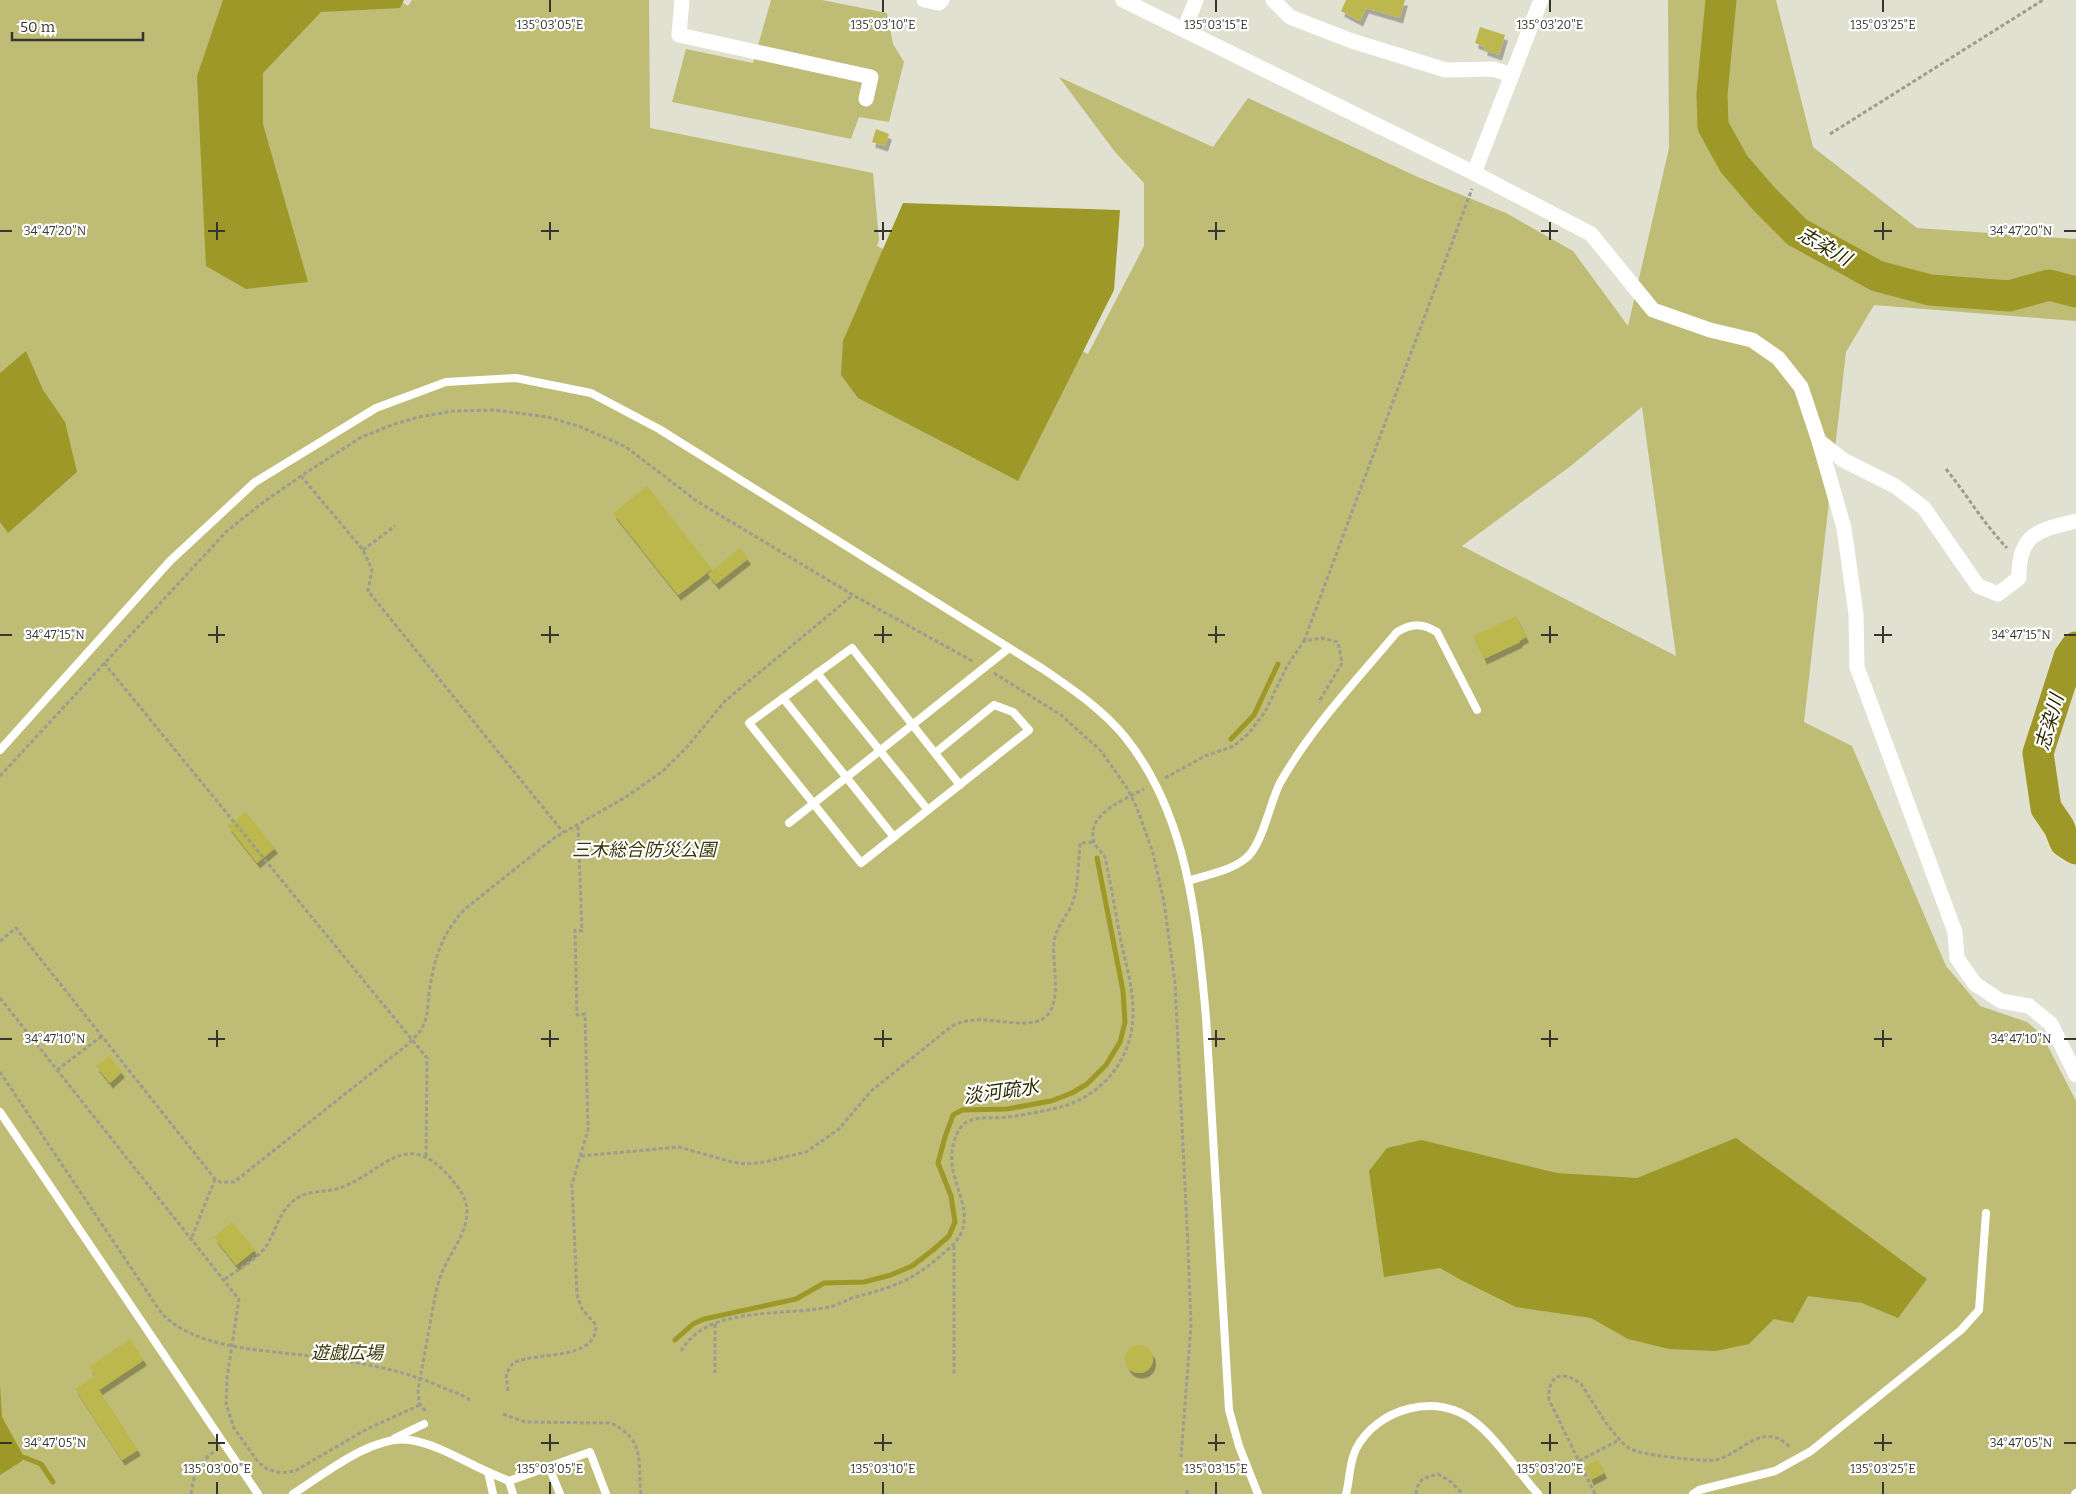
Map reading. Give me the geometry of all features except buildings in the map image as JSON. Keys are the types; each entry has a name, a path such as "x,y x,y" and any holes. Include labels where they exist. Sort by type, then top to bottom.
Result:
{"street":[{"path":"682,0 679,35 872,78 866,99"},
{"path":"924,0 939,3 942,0"},
{"path":"1124,0 1474,173 1591,234 1653,310 1710,330 1752,340 1778,358 1801,387 1819,441 1844,528 1856,614 1857,667 1955,932 1957,958 1975,984 2001,1001 2029,1006 2051,1024 2076,1075"},
{"path":"1184,30 1196,0"},
{"path":"1273,0 1290,17 1352,41 1446,70 1493,69 1512,75"},
{"path":"1474,173 1541,0"},
{"path":"1819,441 1843,460 1895,486 1924,508 1978,586 1998,594 2019,578 2018,560 2025,542 2046,528 2076,521"}],"lane":[{"path":"0,750 170,561 255,482 376,408 446,382 516,378 592,393 659,429 1076,692 1097,709 1125,737 1151,774 1166,805 1178,840 1188,881 1202,963 1229,1410 1241,1453 1258,1494"},
{"path":"1188,881 1231,867 1247,859 1258,840 1278,787 1294,759 1397,632 1406,626 1417,624 1437,632 1477,710"},
{"path":"935,753 994,705 1013,712 1029,730 960,785 861,863 749,723 852,648 960,785"},
{"path":"789,823 1009,648"},
{"path":"818,673 928,810"},
{"path":"783,698 894,837"},
{"path":"0,1112 258,1494"},
{"path":"1694,1494 1699,1490 1775,1471 1800,1457 1961,1330 1979,1310 1986,1214"},
{"path":"1346,1494 1354,1454 1368,1433 1383,1419 1398,1412 1428,1406 1448,1409 1474,1420 1538,1494"},
{"path":"293,1494 355,1455 424,1424"},
{"path":"384,1443 403,1439 418,1442 509,1481 590,1452 606,1494"},
{"path":"550,1466 560,1494"},
{"path":"488,1472 493,1494"},
{"path":"509,1481 514,1494"}],"path":[{"path":"1830,134 2043,0"},
{"path":"1205,756 1234,746 1255,727 1269,706 1287,666 1304,641 1474,185 1474,173"},
{"path":"1946,469 1965,491 1997,537 2018,560"},
{"path":"301,476 362,550 372,570 368,591 563,832"},
{"path":"362,550 395,526"},
{"path":"0,942 16,928 215,1180 234,1182 413,1039 424,1023 439,949 445,934 454,921 476,899 563,832 626,797 663,771 687,747 725,701 853,595"},
{"path":"1304,641 1322,638 1338,642 1342,663 1320,700 1323,721"},
{"path":"104,663 427,1058 426,1156"},
{"path":"508,1392 506,1374 513,1363 568,1352 586,1345 593,1339 596,1333 596,1325 582,1310 577,1295 572,1184 588,1130 585,1014 577,1014 575,930 582,931 578,824"},
{"path":"681,1351 699,1331 715,1324 751,1315 807,1311 839,1304 909,1278 954,1245 963,1232 964,1213 950,1159 956,1135 961,1127 971,1120 1017,1116 1077,1102 1094,1092 1112,1075 1126,1050 1132,1024 1131,992 1105,858 1094,842 1093,832"},
{"path":"581,1156 679,1148 746,1164 797,1155 816,1147 839,1129 870,1091 952,1026 968,1021 1024,1022 1042,1019 1052,1008 1054,1001 1056,989 1054,942 1060,923 1072,904 1080,843 1094,842"},
{"path":"0,998 192,1237 239,1299 225,1398 230,1422 262,1466 276,1472 290,1472 365,1430 420,1406"},
{"path":"57,1070 102,1036"},
{"path":"0,1072 166,1318 178,1327 196,1336 232,1344 371,1365 421,1379 470,1400"},
{"path":"225,1279 264,1249 281,1216 290,1203 299,1197 314,1191 339,1188 357,1180 389,1159 399,1155 416,1154 426,1156 440,1166 458,1187 466,1201 467,1214 463,1231 437,1285 418,1395 420,1406 428,1413"},
{"path":"192,1237 215,1180"},
{"path":"954,1245 954,1374"},
{"path":"715,1324 715,1373"},
{"path":"1595,1494 1549,1400 1548,1389 1553,1379 1562,1375 1572,1377 1581,1384 1619,1440 1631,1450 1643,1454 1715,1460 1757,1438 1771,1438 1785,1442 1800,1457"},
{"path":"503,1414 525,1422 611,1424 621,1428 628,1434 639,1452 641,1494"},
{"path":"191,1494 194,1475 204,1459 238,1434"},
{"path":"1579,1461 1619,1440"},
{"path":"1416,1494 1417,1484 1423,1478 1438,1474 1451,1482 1463,1494"},
{"path":"1187,1489 1187,1494"}],"green space":[{"name":"三木総合防災公園","path":"0,0 398,0 408,6 412,0 649,0 650,128 873,173 879,240 877,246 1088,354 1144,246 1144,183 1115,152 1059,77 1213,147 1248,98 1420,178 1506,213 1573,251 1628,326 1669,148 1668,0 1776,0 1813,147 1917,228 2076,239 2076,321 1874,305 1846,352 1804,722 1852,746 1946,966 1980,1006 2027,1022 2042,1035 2076,1101 2076,1494 0,1494","holes":["1642,407 1676,656 1462,546 1572,465"]},
{"path":"771,0 822,0 887,13 893,44 904,62 889,122 859,117 851,139 672,102 686,49 753,63"}],"shaded area":[{"path":"223,0 404,0 400,8 321,12 263,73 263,124 308,282 246,289 206,266 197,76"},
{"path":"903,203 1120,210 1114,290 1018,481 858,398 841,375 843,341"},
{"path":"26,351 43,390 65,422 77,472 8,533 0,522 0,373"},
{"path":"1736,1138 1927,1279 1898,1318 1862,1303 1808,1296 1793,1323 1774,1319 1749,1344 1716,1351 1669,1349 1628,1339 1591,1318 1516,1307 1440,1268 1384,1277 1369,1171 1387,1148 1421,1140 1557,1173 1637,1178"},
{"path":"0,1385 2,1417 23,1455 22,1461 0,1475"}],"waterway":[{"name":"志染川","path":"1721,0 1712,94 1713,126 1734,164 1765,200 1797,232 1877,276 1930,290 2009,296 2049,285 2076,292"},
{"name":"志染川","path":"2076,647 2069,657 2038,753 2046,808 2059,827 2065,842 2076,849"},
{"name":"淡河疏水","path":"1231,739 1254,715 1278,664"},
{"name":"淡河疏水","path":"675,1340 693,1324 704,1319 796,1299 824,1283 864,1282 891,1275 912,1266 949,1236 955,1222 951,1196 938,1163 953,1115 962,1110 1007,1109 1051,1101 1072,1093 1087,1084 1106,1065 1120,1042 1125,1022 1123,991 1097,858"},
{"path":"23,1457 41,1464 53,1482"}],"park label":[{"name":"遊戯広場","path":"347,1353"}]}
